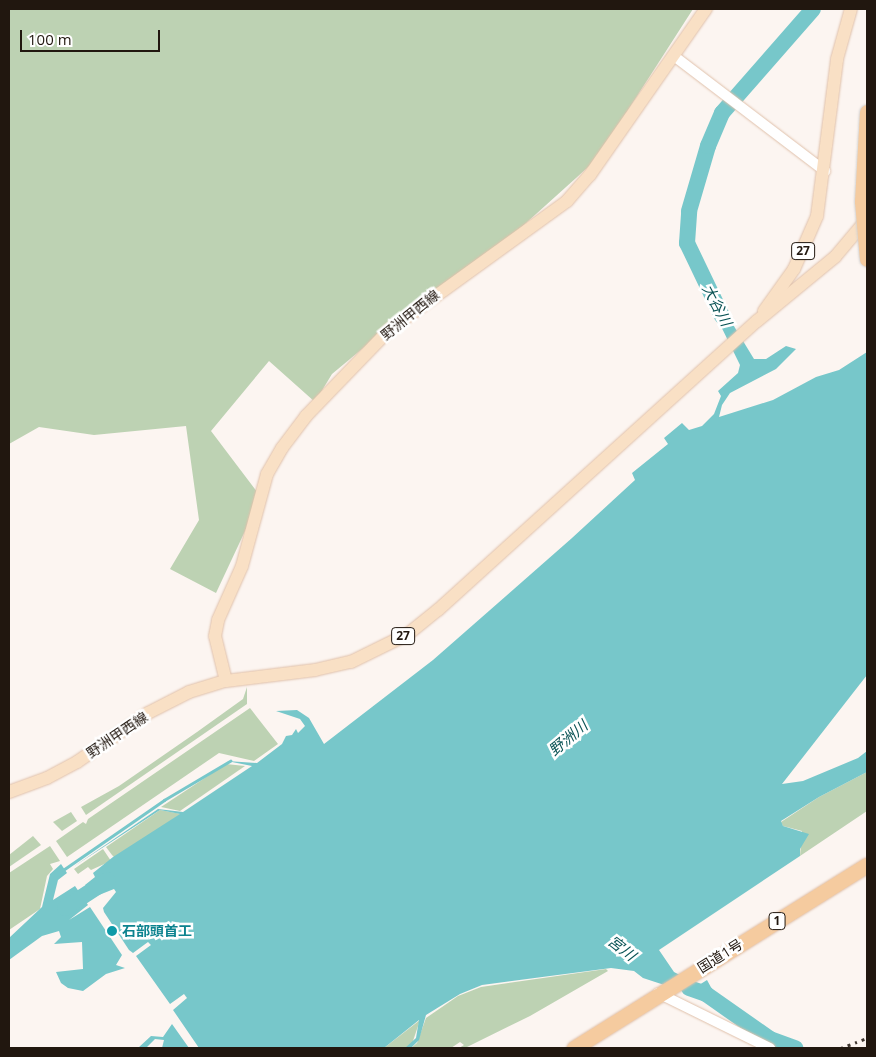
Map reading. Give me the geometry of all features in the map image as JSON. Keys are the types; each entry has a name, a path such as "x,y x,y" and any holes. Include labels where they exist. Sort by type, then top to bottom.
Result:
{"highway":[{"path":"867,112 862,201 867,260"},
{"name":"国道1号","path":"574,1048 662,991 867,865"}],"main road":[{"name":"野洲甲西線","path":"226,680 215,636 218,620 242,566 267,474 282,448 306,416 389,330 567,201 590,175 706,9"},
{"name":"27","path":"825,171 837,59 851,9"},
{"name":"野洲甲西線","path":"757,321 804,250 817,216 825,171"},
{"name":"野洲甲西線","path":"9,792 70,766 148,713 189,692 226,680 315,670 351,662 408,634 757,321 835,256 867,219"}],"street":[{"path":"674,56 825,171"},
{"path":"662,991 770,1048"}],"green space":[{"path":"9,9 693,9 596,160 494,252 422,299 332,374 315,402 269,361 211,431 261,497 216,593 170,569 199,520 186,426 94,435 39,427 9,444"},
{"path":"247,687 247,704 86,815 81,807 119,786 243,699"},
{"path":"250,708 278,744 254,761 219,753 67,857 56,841 83,822 86,824 88,819"},
{"path":"226,764 245,766 180,811 161,807"},
{"path":"867,772 867,811 800,856 802,831 783,826 781,822 819,797"},
{"path":"160,810 181,814 115,858 112,855 106,847"},
{"path":"71,812 77,821 62,831 53,822"},
{"path":"33,836 41,845 9,867 9,855"},
{"path":"50,846 60,861 50,864 53,869 47,876 40,909 9,930 9,873"},
{"path":"103,849 111,861 91,870 88,867 78,874 74,869"},
{"path":"606,969 608,971 530,1016 465,1048 459,1048 464,1045 460,1042 451,1048 411,1048 417,1043 426,1018 458,996 481,987"},
{"path":"420,1020 412,1044 405,1048 384,1048"}],"water":[{"name":"野洲川","path":"715,295 754,359 766,359 786,346 796,349 776,369 730,393 722,405 719,417 773,400 816,377 839,370 867,352 867,675 782,784 803,781 858,758 867,751 867,772 819,797 781,821 783,826 809,834 800,849 800,856 659,950 674,972 699,985 707,980 713,991 707,999 643,978 634,971 611,968 482,985 460,994 426,1015 419,1040 411,1048 405,1048 416,1038 419,1020 384,1048 199,1048 173,1010 187,998 184,994 170,1004 136,956 151,945 148,942 133,953 129,950 104,912 103,908 116,892 114,889 94,897 85,885 95,877 93,873 113,857 180,814 160,810 73,867 158,809 183,812 252,766 227,761 257,763 282,744 286,736 292,735 296,729 298,733 305,726 300,719 276,711 297,710 309,718 324,744 433,660 572,538 635,480 632,473 668,444 664,438 682,423 689,430 702,426 714,414 721,396 718,391 738,373 740,365 712,308 714,306 710,298"},
{"path":"61,864 67,873 58,880 53,900 75,886 88,905 69,920 90,907 122,955 116,965 125,968 106,974 83,991 68,988 61,983 56,972 83,969 82,942 54,944 61,937 59,931 42,936 9,960 9,938 42,907 50,874"},
{"path":"172,1024 189,1048 162,1048 164,1040 155,1039 146,1048 138,1048 151,1036 163,1037"}],"waterway":[{"name":"大谷川","path":"722,316 687,243 689,211 708,146 722,113 813,9"},
{"path":"63,870 164,800 230,761"},
{"path":"65,908 108,880"},
{"name":"宮川","path":"689,988 706,994 770,1039 795,1048"}],"railway":[{"path":"841,1048 867,1038"}],"place":[{"name":"石部頭首工","path":"112,931"}]}
